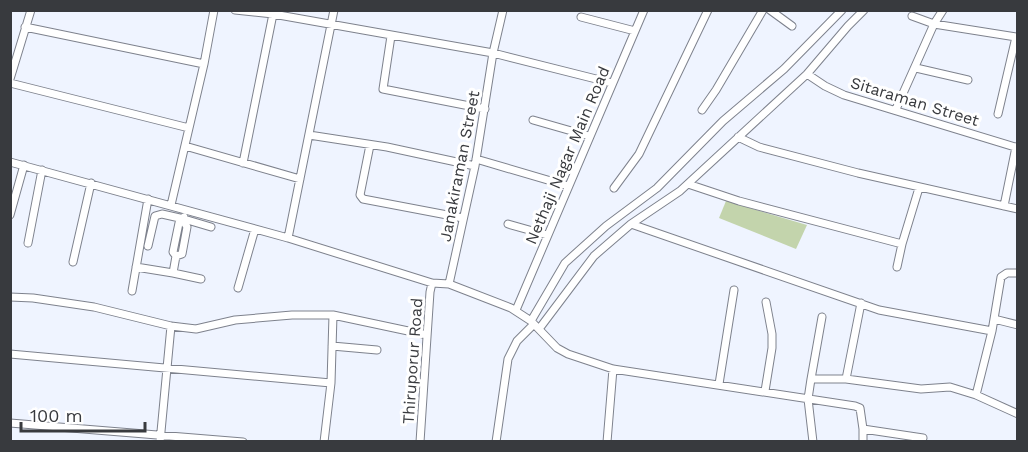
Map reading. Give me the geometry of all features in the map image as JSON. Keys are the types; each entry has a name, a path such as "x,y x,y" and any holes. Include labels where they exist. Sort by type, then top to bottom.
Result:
{"street":[{"path":"31,10 10,81 189,128"},
{"path":"171,205 204,64 214,10"},
{"path":"235,10 273,14 493,53 612,83"},
{"path":"288,238 334,10"},
{"name":"Janakiraman Street","path":"449,284 464,218 485,109 493,53 503,10"},
{"name":"Nethaji Nagar Main Road","path":"516,310 644,10"},
{"path":"614,188 639,154 708,10"},
{"path":"702,110 763,10"},
{"path":"770,10 792,26"},
{"path":"535,325 565,263 606,226 657,188 723,121 784,69 842,10"},
{"path":"496,441 508,359 518,341 535,325 594,256 631,224 688,184 807,74 864,10"},
{"path":"897,110 934,24 943,10"},
{"path":"243,163 273,14"},
{"path":"912,16 934,24 1016,37 998,114"},
{"path":"581,17 635,31"},
{"path":"25,27 204,64"},
{"path":"391,36 383,89 485,109"},
{"path":"916,68 968,80"},
{"name":"Sitaraman Street","path":"807,74 834,91 1017,147"},
{"path":"532,120 589,136"},
{"path":"309,135 475,162 568,186"},
{"path":"738,136 759,147 919,188 1017,209"},
{"path":"370,145 360,195 366,200 464,218"},
{"path":"185,146 300,179"},
{"path":"1004,206 1017,147"},
{"path":"10,162 288,238 432,283 449,284 516,310 535,325 557,348 568,354 614,369 765,391 860,408 863,441"},
{"path":"10,215 24,165"},
{"path":"28,243 42,170"},
{"path":"73,262 91,183"},
{"path":"688,184 739,201 902,244"},
{"path":"897,267 919,188"},
{"path":"132,291 148,199"},
{"path":"184,221 186,209"},
{"path":"148,246 155,216 162,214 211,227"},
{"path":"173,273 176,256 173,252 178,224 184,221"},
{"path":"508,224 547,235"},
{"path":"631,224 879,310 992,331"},
{"path":"238,288 255,229"},
{"path":"136,267 201,279"},
{"path":"976,395 992,331 1001,277 1007,273 1017,273"},
{"name":"Thiruporur Road","path":"420,441 432,283"},
{"path":"719,384 734,290"},
{"path":"10,297 94,307 171,326 196,329 235,321 292,315 333,315 427,335"},
{"path":"765,391 772,348 772,334 766,302"},
{"path":"846,379 861,303"},
{"path":"324,441 331,383 333,315"},
{"path":"813,441 808,399 822,317"},
{"path":"994,319 1017,325"},
{"path":"161,438 171,326"},
{"path":"332,346 377,350"},
{"path":"10,354 331,383"},
{"path":"607,441 614,369"},
{"path":"810,379 846,379 921,389 950,387 976,395 1017,414"},
{"path":"10,423 161,438 243,441"},
{"path":"863,429 923,438"}],"green space":[{"path":"726,201 807,225 796,249 719,218"}]}
